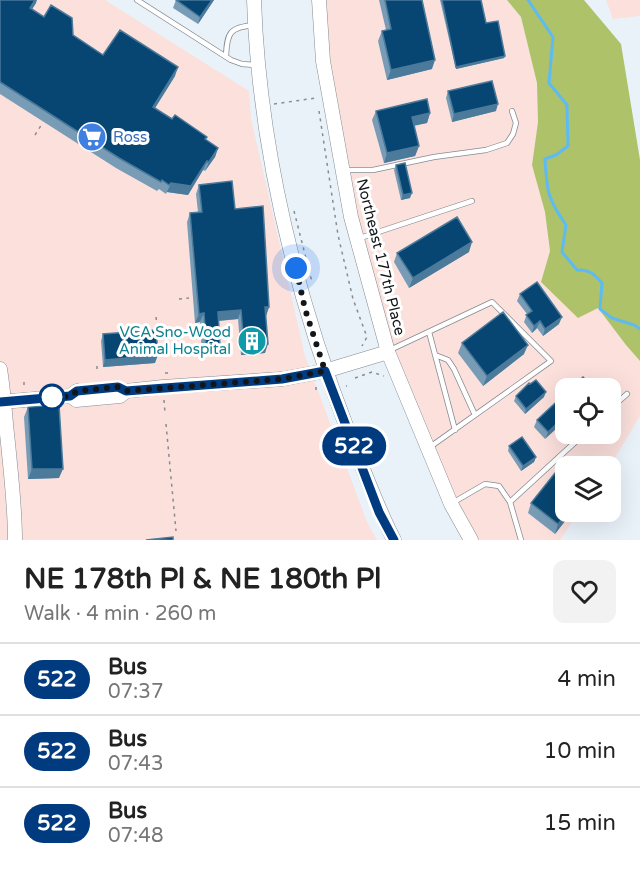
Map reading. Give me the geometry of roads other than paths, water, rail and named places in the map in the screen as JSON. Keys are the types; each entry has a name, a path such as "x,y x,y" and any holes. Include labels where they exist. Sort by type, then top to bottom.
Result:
{"street":[{"path":"254,0 262,103 276,188 305,309 325,371 379,512 394,540"},
{"name":"Northeast 177th Place","path":"319,0 323,61 343,170 357,238 388,352 452,504 471,540"},
{"path":"3,401 70,396 77,391 118,387 126,391 282,379 325,371 388,352"},
{"path":"0,369 15,506 15,540"}],"lane":[{"path":"137,0 226,56 242,64 258,65"},
{"path":"226,56 227,40 230,34 237,27 255,25"},
{"path":"343,170 373,170 434,157 486,150 507,143 516,123 512,111"},
{"path":"357,238 472,201"},
{"path":"388,352 492,302 551,361 429,448"},
{"path":"429,332 455,430"},
{"path":"435,354 448,360 454,369 475,415"},
{"path":"621,399 627,394"},
{"path":"510,502 573,444"},
{"path":"452,504 485,484 500,486 510,502 521,540"}],"waterway":[{"path":"528,0 553,37 549,83 567,105 568,146 556,155 545,159 549,194 566,225 562,252 577,270 591,273 602,283 600,309 612,318 640,329"}],"place":[{"name":"Ross","path":"92,137"},
{"name":"VCA Sno-Wood Animal Hospital","path":"252,341"}]}
